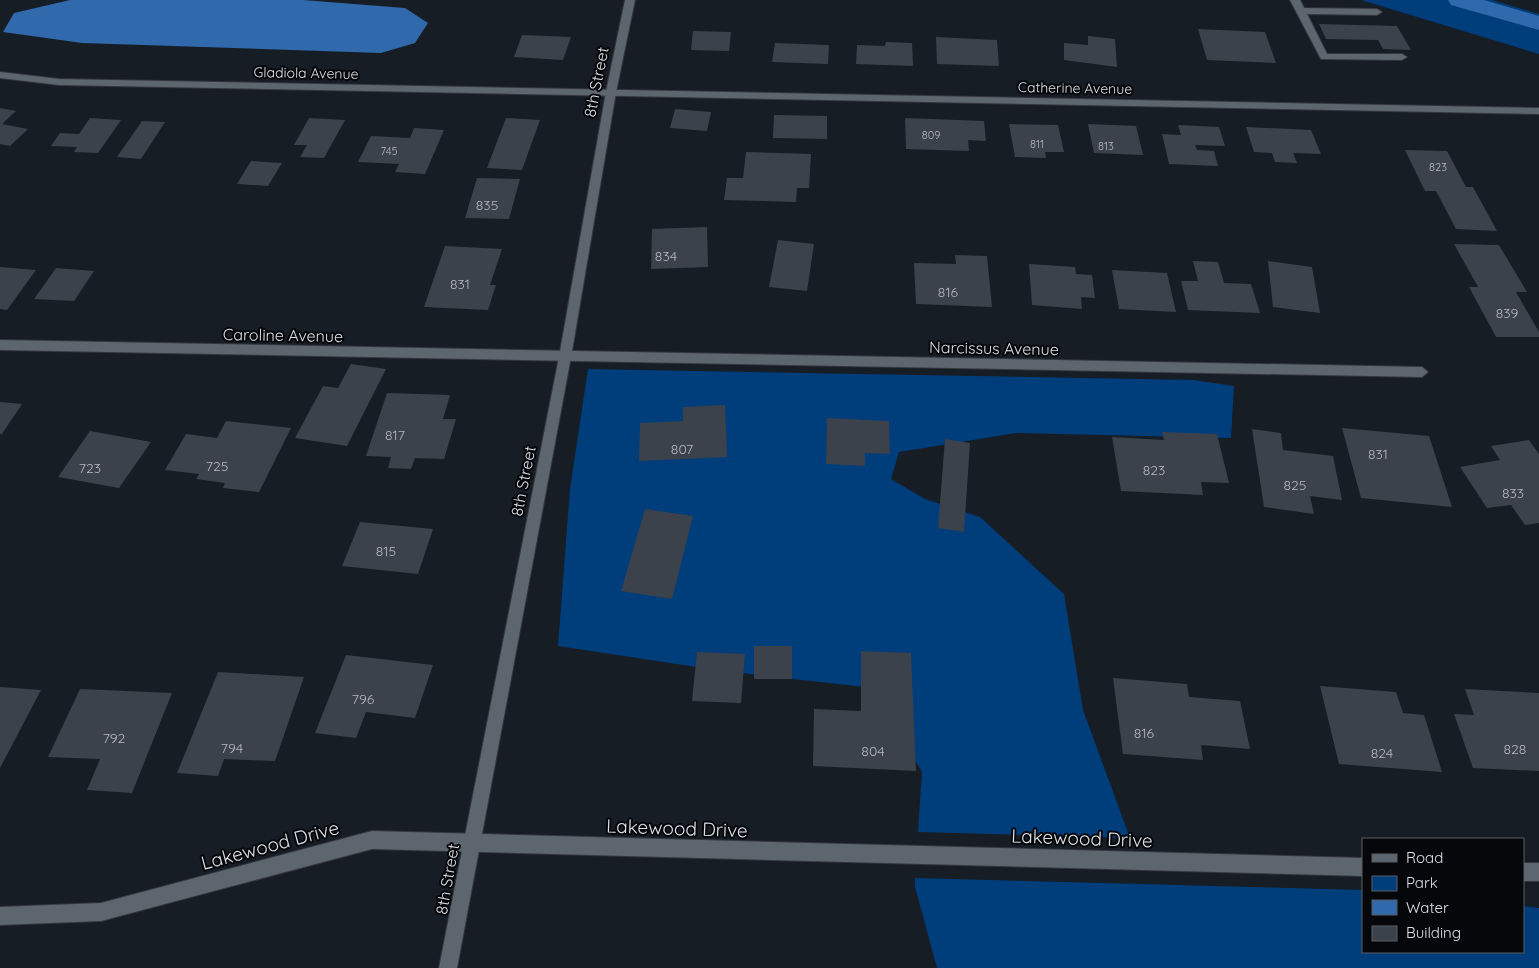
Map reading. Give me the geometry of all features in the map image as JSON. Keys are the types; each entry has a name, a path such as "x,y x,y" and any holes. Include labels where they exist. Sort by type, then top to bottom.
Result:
{"street":[{"name":"8th Street","path":"448,968 565,357 611,92 630,0"},
{"path":"1295,0 1324,57 1402,57"},
{"path":"1301,11 1377,12"},
{"name":"Gladiola Avenue","path":"0,75 59,82 611,92"},
{"name":"Catherine Avenue","path":"611,92 1539,111"},
{"name":"Caroline Avenue","path":"0,345 565,357"},
{"name":"Narcissus Avenue","path":"565,357 1422,372"},
{"name":"Lakewood Drive","path":"0,916 101,912 372,840 1362,867"},
{"path":"1524,872 1539,872"}],"green space":[{"path":"1361,0 1492,0 1539,14 1539,54"},
{"path":"588,369 1194,380 1234,386 1231,438 1016,433 899,452 891,479 925,499 980,517 1064,594 1083,710 1130,838 918,832 922,772 874,688 723,671 558,646 570,489"},
{"path":"915,878 1362,890 1362,953 1524,953 1524,906 1539,908 1539,968 937,968 915,887"}],"water":[{"path":"70,0 303,0 405,8 428,23 415,43 381,53 82,43 3,32 14,13"}],"building":[{"path":"1319,24 1397,26 1411,50 1383,49 1378,40 1326,39"},
{"path":"1198,29 1265,32 1276,63 1207,60"},
{"path":"693,31 731,32 729,51 691,50"},
{"path":"522,35 571,37 563,60 514,57"},
{"path":"1088,36 1115,39 1117,67 1064,60 1064,43 1088,45"},
{"path":"936,37 997,40 999,66 937,64"},
{"path":"886,42 912,43 913,66 856,64 857,45 885,46"},
{"path":"775,43 829,45 828,64 772,62"},
{"path":"0,108 16,111 2,124 28,129 10,146 0,144"},
{"path":"675,109 711,112 707,131 670,128"},
{"path":"774,115 827,116 827,139 773,138"},
{"path":"90,118 121,120 98,153 74,152 77,147 51,146 60,133 79,134"},
{"path":"309,118 345,120 324,158 300,157 307,145 294,145"},
{"path":"506,118 540,120 522,170 487,168"},
{"path":"905,118 984,121 986,141 968,140 969,151 906,149"},
{"path":"142,121 165,122 141,159 117,157"},
{"path":"1009,124 1058,125 1064,152 1045,152 1046,158 1015,157"},
{"path":"1088,124 1136,126 1143,155 1094,153"},
{"path":"1178,125 1219,127 1225,146 1195,145 1197,150 1214,151 1218,166 1169,164 1162,134 1181,135"},
{"path":"1246,127 1311,130 1321,154 1293,153 1297,163 1275,162 1272,153 1254,152"},
{"path":"414,128 444,130 425,174 395,172 399,164 358,162 371,136 410,138"},
{"path":"1405,150 1447,151 1466,187 1473,187 1497,231 1456,229 1436,191 1425,191"},
{"path":"746,152 811,154 809,188 797,188 796,202 724,200 727,178 743,178"},
{"path":"251,161 282,163 268,186 237,184"},
{"path":"477,178 520,179 509,219 465,218"},
{"path":"707,227 708,267 651,269 652,229"},
{"path":"778,240 814,244 807,291 769,287"},
{"path":"1454,244 1499,245 1527,292 1516,292 1539,332 1539,337 1496,337 1469,287 1478,287"},
{"path":"445,246 502,249 490,285 496,285 488,310 424,307"},
{"path":"955,255 987,256 992,307 916,304 914,263 956,264"},
{"path":"1193,261 1218,262 1224,283 1251,284 1260,313 1188,310 1181,281 1198,281"},
{"path":"1268,261 1312,267 1320,313 1273,307"},
{"path":"1029,264 1075,267 1076,274 1092,275 1095,298 1081,297 1082,309 1032,305"},
{"path":"0,267 36,270 7,310 0,309"},
{"path":"56,268 94,271 74,301 34,299"},
{"path":"1112,270 1167,273 1176,312 1119,309"},
{"path":"351,364 386,369 347,446 295,438 323,386 338,388"},
{"path":"387,393 450,395 443,419 456,419 444,459 415,458 411,469 388,468 391,457 366,456"},
{"path":"0,402 22,404 2,434 0,434"},
{"path":"725,405 727,457 639,461 640,423 683,421 683,407"},
{"path":"827,418 889,421 890,454 865,453 865,466 826,464"},
{"path":"226,421 291,428 259,492 223,488 225,483 196,479 199,474 165,470 186,434 217,438"},
{"path":"1342,428 1429,436 1452,507 1361,498"},
{"path":"1252,429 1281,433 1283,450 1333,456 1342,500 1310,496 1314,514 1264,507"},
{"path":"90,431 151,442 119,488 58,477"},
{"path":"1162,432 1217,434 1229,483 1201,482 1203,495 1121,491 1112,437 1164,440"},
{"path":"945,439 970,443 964,532 938,528"},
{"path":"1529,440 1539,454 1539,523 1525,525 1511,505 1487,508 1460,467 1500,460 1491,446"},
{"path":"645,509 693,516 672,599 621,591"},
{"path":"360,522 433,529 418,574 342,566"},
{"path":"754,646 792,646 792,679 754,679"},
{"path":"861,651 911,653 916,771 813,766 814,709 861,711"},
{"path":"697,652 745,654 741,703 692,701"},
{"path":"346,655 433,665 415,718 366,712 356,738 315,733"},
{"path":"218,672 304,677 275,761 224,759 218,776 177,773"},
{"path":"1113,678 1187,684 1189,697 1240,701 1250,749 1201,745 1203,760 1123,754"},
{"path":"1320,686 1396,692 1403,713 1424,715 1442,772 1339,764"},
{"path":"0,687 41,690 0,768"},
{"path":"80,689 172,693 132,793 87,790 100,759 48,757"},
{"path":"1465,689 1539,693 1539,771 1473,768 1454,714 1474,715"}],"waterway":[{"path":"1459,0 1539,23"}]}
